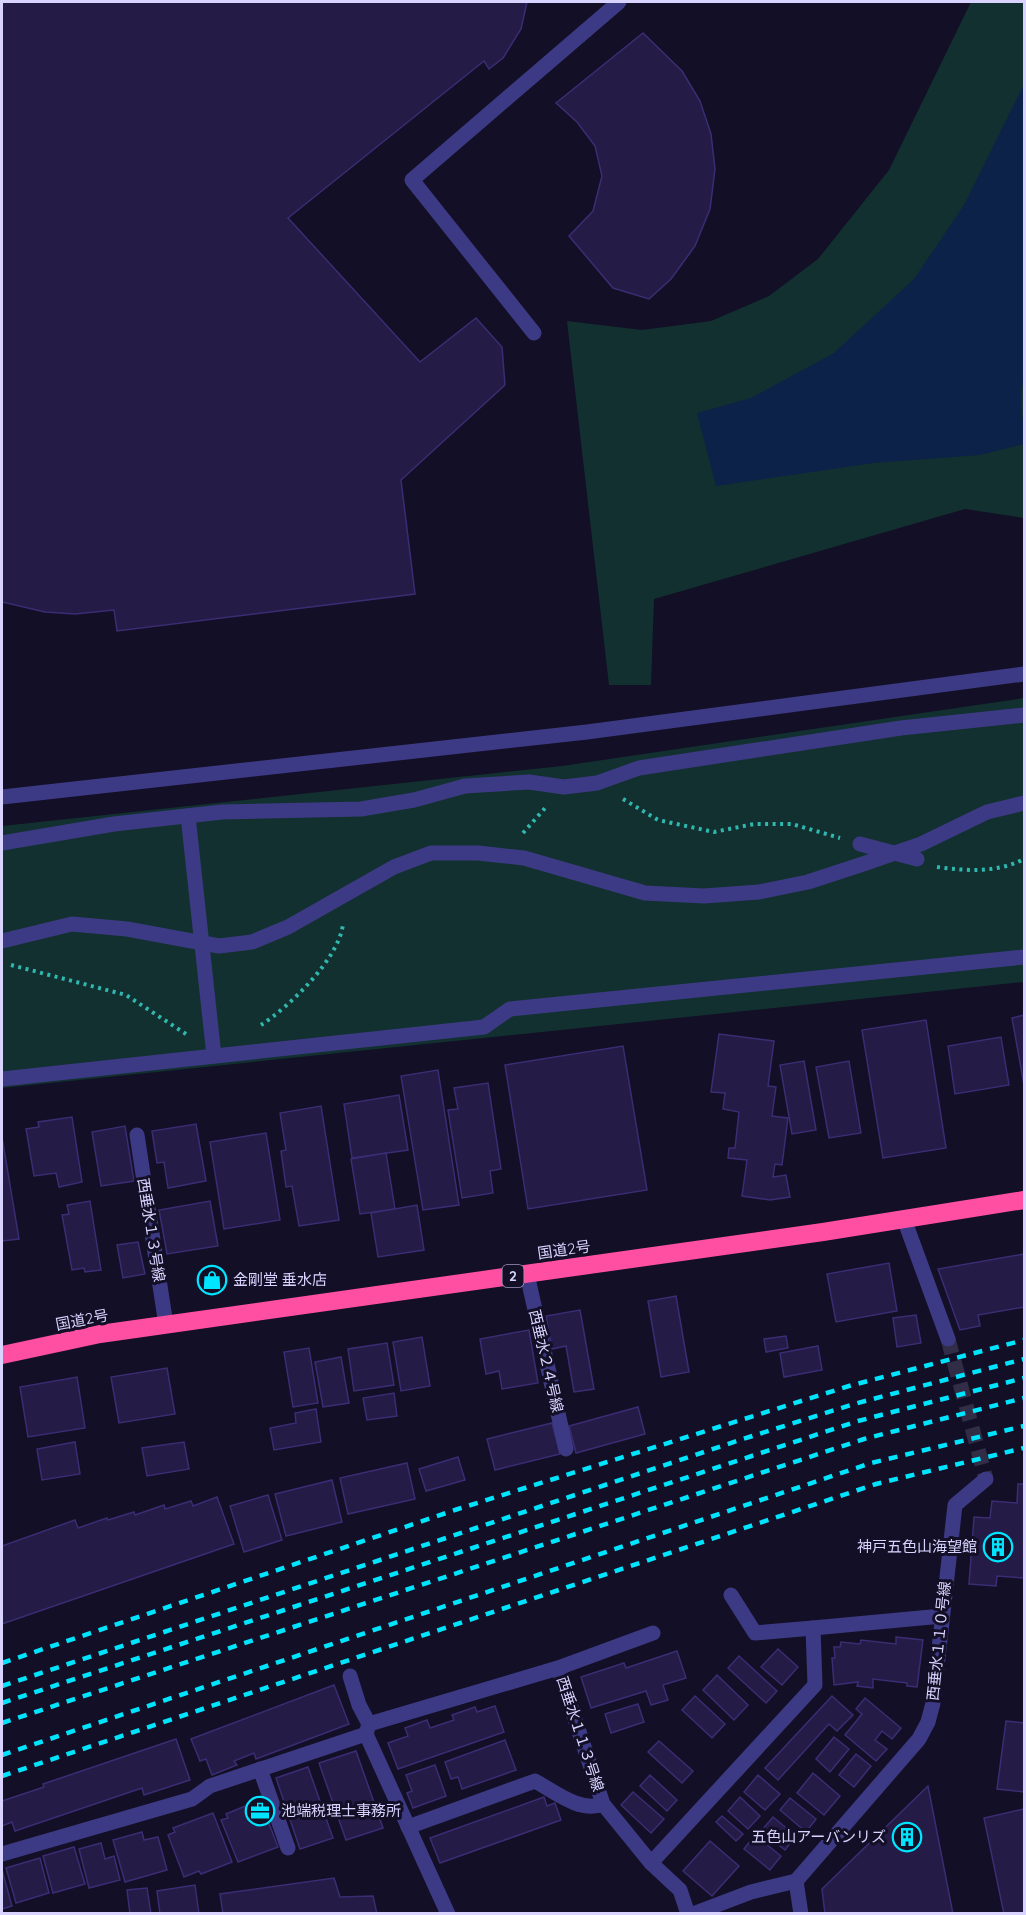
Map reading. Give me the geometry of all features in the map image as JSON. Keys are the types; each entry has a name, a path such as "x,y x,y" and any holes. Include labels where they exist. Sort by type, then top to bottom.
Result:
{"highway":[{"name":"国道2号","path":"2,1355 100,1334 527,1274 1024,1200"}],"street":[{"path":"534,333 412,180 619,2"},
{"path":"2,797 587,732 1024,675"},
{"path":"2,843 114,824 188,816 279,810 361,809 414,800 465,786 528,782 564,786 597,783 639,768 901,728 1024,715"},
{"path":"2,941 72,924 127,929 219,946 252,942 288,927 393,867 431,853 478,852 524,858 645,892 704,896 759,892 808,882 898,852 942,835 987,812 1024,802"},
{"path":"188,816 214,1056"},
{"path":"860,844 898,852 917,859"},
{"path":"2,1078 484,1027 510,1009 1024,957"},
{"name":"西垂水１３号線","path":"137,1135 166,1325"},
{"path":"904,1219 948,1339"},
{"name":"西垂水２４号線","path":"527,1274 566,1449"},
{"name":"西垂水１１０号線","path":"796,1881 919,1739 928,1722 933,1703 955,1505 986,1479"},
{"path":"730,1594 755,1633 942,1616"},
{"path":"651,1863 815,1685 813,1628"},
{"path":"2,1854 192,1799 210,1786 367,1729 558,1668 653,1633"},
{"name":"西垂水１１３号線","path":"558,1668 603,1804 651,1863 680,1890 688,1914"},
{"path":"350,1676 367,1729 448,1914"},
{"path":"260,1769 288,1848"},
{"path":"408,1827 535,1781 580,1805 593,1808 603,1804"},
{"path":"693,1914 750,1892 796,1881 801,1914"}],"path":[{"path":"597,783 658,820 714,832 754,824 792,824 860,844"},
{"path":"520,836 564,786"},
{"path":"917,859 933,866 967,871 994,869 1024,859"},
{"path":"257,1028 298,995 326,962 342,932 345,896"},
{"path":"2,963 126,996 157,1013 214,1056"}],"green space":[{"path":"971,2 1024,2 1024,518 965,509 654,599 651,685 609,685 567,321 642,330 711,321 769,296 818,259 889,170"},
{"path":"1024,698 1024,982 2,1088 2,826 562,766"}],"water":[{"path":"1024,84 1024,380 1021,403 1024,444 980,455 874,463 716,486 697,413 751,398 834,353 914,279 964,205"}],"building":[{"path":"2,2 527,2 521,29 503,58 489,69 484,61 288,218 420,362 476,318 502,347 505,385 401,480 415,594 117,631 114,610 75,614 45,612 2,602"},
{"path":"643,33 682,71 700,101 711,134 715,169 710,209 695,246 671,279 649,299 613,288 569,236 593,211 602,176 595,146 577,122 556,103"},
{"path":"1024,1015 1024,1085 1012,1018"},
{"path":"926,1020 946,1148 883,1158 862,1030"},
{"path":"719,1034 774,1041 768,1086 776,1087 772,1116 788,1118 782,1165 775,1164 773,1177 786,1175 790,1197 770,1200 742,1196 747,1160 728,1158 729,1148 735,1148 739,1112 723,1109 725,1093 711,1092"},
{"path":"1001,1037 1009,1085 955,1094 948,1046"},
{"path":"623,1046 647,1190 528,1209 505,1065"},
{"path":"804,1061 816,1130 792,1134 780,1065"},
{"path":"849,1061 861,1133 829,1138 816,1067"},
{"path":"438,1070 459,1205 423,1210 401,1076"},
{"path":"488,1083 501,1169 490,1171 493,1193 462,1198 448,1110 458,1109 454,1088"},
{"path":"399,1095 408,1150 352,1158 344,1104"},
{"path":"321,1106 339,1220 299,1226 292,1186 286,1187 281,1151 286,1150 280,1113"},
{"path":"72,1117 82,1182 59,1187 56,1173 34,1176 26,1129 39,1127 38,1122"},
{"path":"196,1124 206,1181 168,1188 164,1162 157,1163 152,1131"},
{"path":"125,1126 134,1181 101,1186 92,1132"},
{"path":"266,1133 280,1220 224,1229 210,1142"},
{"path":"2,1137 19,1239 2,1241"},
{"path":"386,1153 395,1209 360,1214 351,1159"},
{"path":"90,1201 101,1270 85,1272 84,1268 72,1270 62,1215 69,1214 67,1205"},
{"path":"210,1201 218,1246 167,1254 159,1210"},
{"path":"417,1205 424,1250 378,1257 371,1213"},
{"path":"138,1242 145,1274 123,1278 117,1245"},
{"path":"1024,1254 1024,1307 978,1315 980,1326 960,1330 938,1269"},
{"path":"889,1263 897,1311 836,1322 827,1274"},
{"path":"676,1296 689,1372 661,1377 648,1301"},
{"path":"580,1310 594,1389 574,1392 566,1346 552,1349 546,1316"},
{"path":"916,1315 921,1343 897,1347 893,1318"},
{"path":"529,1330 538,1383 502,1389 499,1371 486,1374 480,1339"},
{"path":"786,1336 788,1348 766,1352 764,1339"},
{"path":"422,1337 430,1386 401,1391 393,1342"},
{"path":"387,1343 394,1385 354,1391 348,1349"},
{"path":"818,1346 822,1370 784,1377 780,1353"},
{"path":"309,1348 318,1403 293,1407 284,1352"},
{"path":"341,1357 349,1403 323,1407 315,1362"},
{"path":"167,1368 175,1414 119,1423 111,1377"},
{"path":"77,1377 85,1428 28,1437 20,1387"},
{"path":"394,1393 397,1416 367,1420 363,1398"},
{"path":"638,1407 645,1434 576,1453 569,1426"},
{"path":"316,1409 321,1442 274,1450 270,1428 296,1423 295,1413"},
{"path":"552,1423 560,1454 495,1470 487,1439"},
{"path":"75,1442 80,1474 42,1480 37,1449"},
{"path":"184,1442 189,1469 147,1476 142,1448"},
{"path":"458,1457 465,1480 426,1491 419,1469"},
{"path":"407,1463 415,1499 348,1514 340,1478"},
{"path":"332,1480 342,1522 286,1536 275,1494"},
{"name":"神戸五色山海望館","path":"1018,1484 1024,1484 1024,1578 997,1576 996,1586 969,1584 974,1517 990,1518 992,1501 1017,1503"},
{"path":"268,1495 282,1540 244,1552 230,1506"},
{"path":"217,1497 234,1544 2,1624 2,1546 75,1520 78,1528 107,1518 108,1520 134,1512 135,1515 164,1505 165,1509 191,1501 193,1506"},
{"path":"896,1637 923,1640 917,1687 907,1686 907,1683 873,1679 873,1688 857,1686 858,1682 834,1685 832,1658 835,1658 834,1647 840,1647 841,1642 860,1644 861,1640 896,1644"},
{"path":"778,1649 798,1667 782,1685 761,1667"},
{"path":"677,1651 686,1678 663,1685 668,1700 651,1705 646,1691 591,1708 581,1677 624,1663 626,1668"},
{"path":"739,1656 777,1691 766,1703 728,1668"},
{"path":"717,1675 748,1705 734,1720 703,1690"},
{"path":"334,1685 349,1724 256,1759 254,1753 234,1761 237,1765 212,1775 206,1759 200,1761 191,1739"},
{"path":"695,1696 725,1724 712,1738 682,1710"},
{"path":"832,1696 853,1715 837,1731 829,1724 778,1780 765,1768"},
{"path":"865,1698 901,1728 892,1739 882,1731 875,1740 887,1749 876,1761 845,1735 862,1714 856,1709"},
{"path":"638,1704 644,1722 611,1733 605,1714"},
{"path":"495,1706 504,1732 398,1769 388,1743 408,1736 405,1728 427,1720 430,1728 454,1720 452,1715 475,1707 477,1712"},
{"path":"1006,1721 1024,1723 1024,1792 997,1789"},
{"path":"834,1737 849,1749 830,1772 816,1759"},
{"path":"176,1739 190,1780 144,1795 142,1788 15,1831 12,1822 2,1826 2,1801 44,1787 43,1784"},
{"path":"505,1740 516,1770 462,1789 458,1777 451,1779 445,1762"},
{"path":"659,1741 693,1771 682,1783 648,1752"},
{"path":"356,1751 383,1828 346,1840 319,1763"},
{"path":"856,1754 871,1766 854,1787 839,1775"},
{"path":"435,1765 446,1796 413,1808 407,1793 412,1791 406,1775"},
{"path":"308,1767 333,1838 300,1849 276,1778"},
{"path":"813,1773 840,1796 824,1815 797,1793"},
{"path":"650,1775 677,1800 667,1811 640,1786"},
{"path":"758,1775 780,1794 765,1810 744,1792"},
{"name":"五色山アーバンリズ","path":"928,1786 953,1914 825,1914 822,1889"},
{"path":"633,1792 664,1819 651,1833 621,1805"},
{"path":"544,1797 547,1806 555,1803 561,1820 440,1863 430,1838"},
{"path":"740,1797 760,1816 748,1829 728,1811"},
{"path":"790,1798 816,1819 806,1832 780,1810"},
{"path":"260,1800 278,1847 238,1862 221,1820 228,1818 226,1814"},
{"path":"1024,1809 1024,1914 1004,1914 984,1818"},
{"path":"213,1813 232,1862 201,1874 199,1871 184,1877 168,1835 175,1832 173,1828"},
{"path":"722,1816 743,1834 736,1841 716,1822"},
{"path":"773,1817 796,1836 785,1850 761,1831"},
{"path":"142,1832 144,1840 158,1837 167,1870 125,1882 113,1840"},
{"path":"755,1835 781,1856 770,1870 744,1849"},
{"path":"710,1841 739,1866 712,1896 683,1871"},
{"path":"101,1843 105,1859 114,1856 120,1880 89,1888 79,1849"},
{"path":"74,1847 85,1884 53,1893 43,1856"},
{"path":"40,1858 49,1893 16,1903 6,1868"},
{"path":"2,1870 12,1906 2,1909"},
{"path":"334,1878 340,1897 373,1896 377,1914 223,1914 220,1894"},
{"path":"195,1885 199,1914 160,1914 157,1891"},
{"path":"147,1888 151,1914 130,1914 127,1890"}],"tunnel":[{"path":"948,1339 986,1479"}],"railway":[{"path":"2,1663 458,1509 849,1386 1024,1340"},
{"path":"2,1686 743,1439 854,1404 1024,1359"},
{"path":"2,1703 858,1421 1024,1378"},
{"path":"2,1723 864,1439 1024,1398"},
{"path":"2,1755 871,1463 1024,1426"},
{"path":"2,1776 876,1484 1024,1448"}],"place":[{"name":"金剛堂 垂水店","path":"212,1280"},
{"name":"神戸五色山海望館","path":"998,1547"},
{"name":"池端税理士事務所","path":"260,1811"},
{"name":"五色山アーバンリズ","path":"907,1837"}]}
